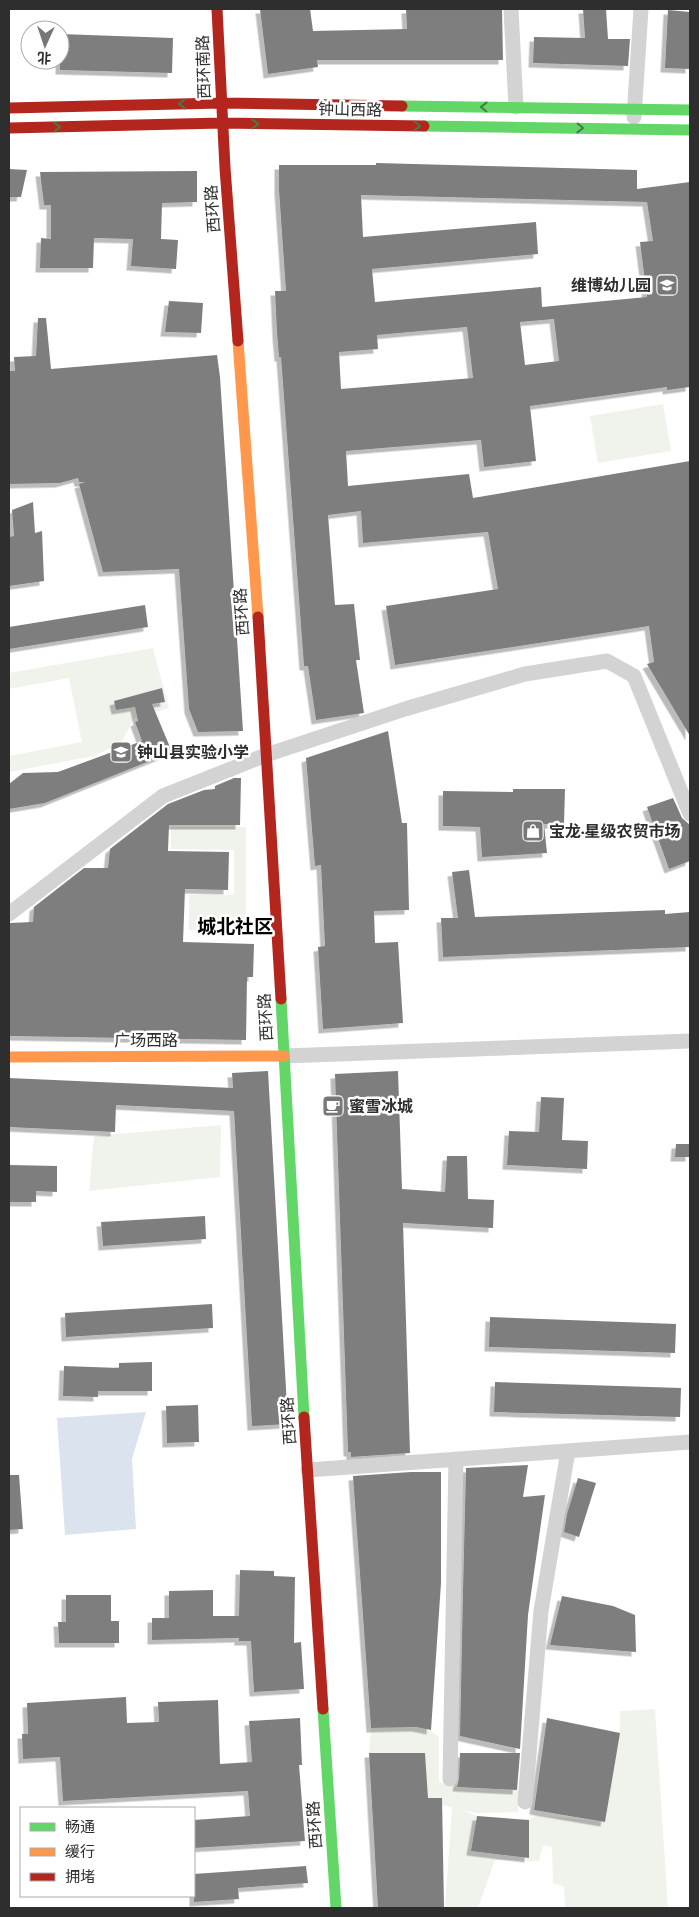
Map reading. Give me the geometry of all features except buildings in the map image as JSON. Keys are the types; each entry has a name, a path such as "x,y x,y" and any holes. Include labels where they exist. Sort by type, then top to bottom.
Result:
{"street":[{"name":"西环南路","path":"217,9 222,123"},
{"path":"511,9 516,107"},
{"path":"634,129 641,9"},
{"name":"钟山西路","path":"9,108 221,103 690,110"},
{"name":"钟山西路","path":"9,128 222,123 690,130"},
{"name":"西环路","path":"222,123 266,755 336,1908"},
{"path":"9,914 163,796 266,755 390,714 525,674 607,661 634,676 690,814"},
{"path":"284,1056 690,1041"},
{"name":"广场西路","path":"9,1057 284,1056"},
{"path":"308,1470 690,1442"},
{"path":"525,1802 541,1611 568,1451"},
{"path":"450,1779 456,1459"}],"shaded area":[{"path":"663,404 671,451 598,463 590,416"},
{"path":"153,648 169,708 134,718 121,743 94,756 9,772 9,756 82,742 69,678 9,689 9,673"},
{"path":"171,827 246,827 246,931 189,930 189,895 234,895 234,850 171,849"},
{"path":"221,1125 220,1177 89,1191 94,1136"},
{"path":"146,1412 132,1459 136,1529 65,1535 57,1418"},
{"path":"655,1709 668,1908 565,1908 564,1887 553,1883 552,1847 543,1845 539,1861 495,1860 478,1908 445,1908 452,1807 442,1805 442,1798 428,1798 425,1753 369,1753 371,1728 406,1726 432,1732 439,1737 439,1782 457,1787 519,1790 518,1812 476,1813 459,1809 477,1816 472,1850 529,1857 529,1820 536,1815 605,1822 620,1733 620,1711"}],"traffic: fast":[{"path":"402,106 690,110"},
{"path":"424,126 690,130"},
{"path":"281,999 304,1417"},
{"path":"323,1709 336,1908"}],"traffic: slow":[{"path":"238,341 258,617"},
{"path":"9,1057 284,1056"}],"traffic: jam":[{"path":"217,9 225,168 238,341"},
{"path":"9,108 221,103 402,106"},
{"path":"9,128 222,123 424,126"},
{"path":"258,617 281,999"},
{"path":"304,1417 323,1709"}],"place":[{"name":"维博幼儿园","path":"667,285"},
{"name":"钟山县实验小学","path":"121,752"},
{"name":"宝龙·星级农贸市场","path":"533,831"},
{"name":"蜜雪冰城","path":"333,1106"}],"district":[{"name":"城北社区","path":"235,926"}]}
